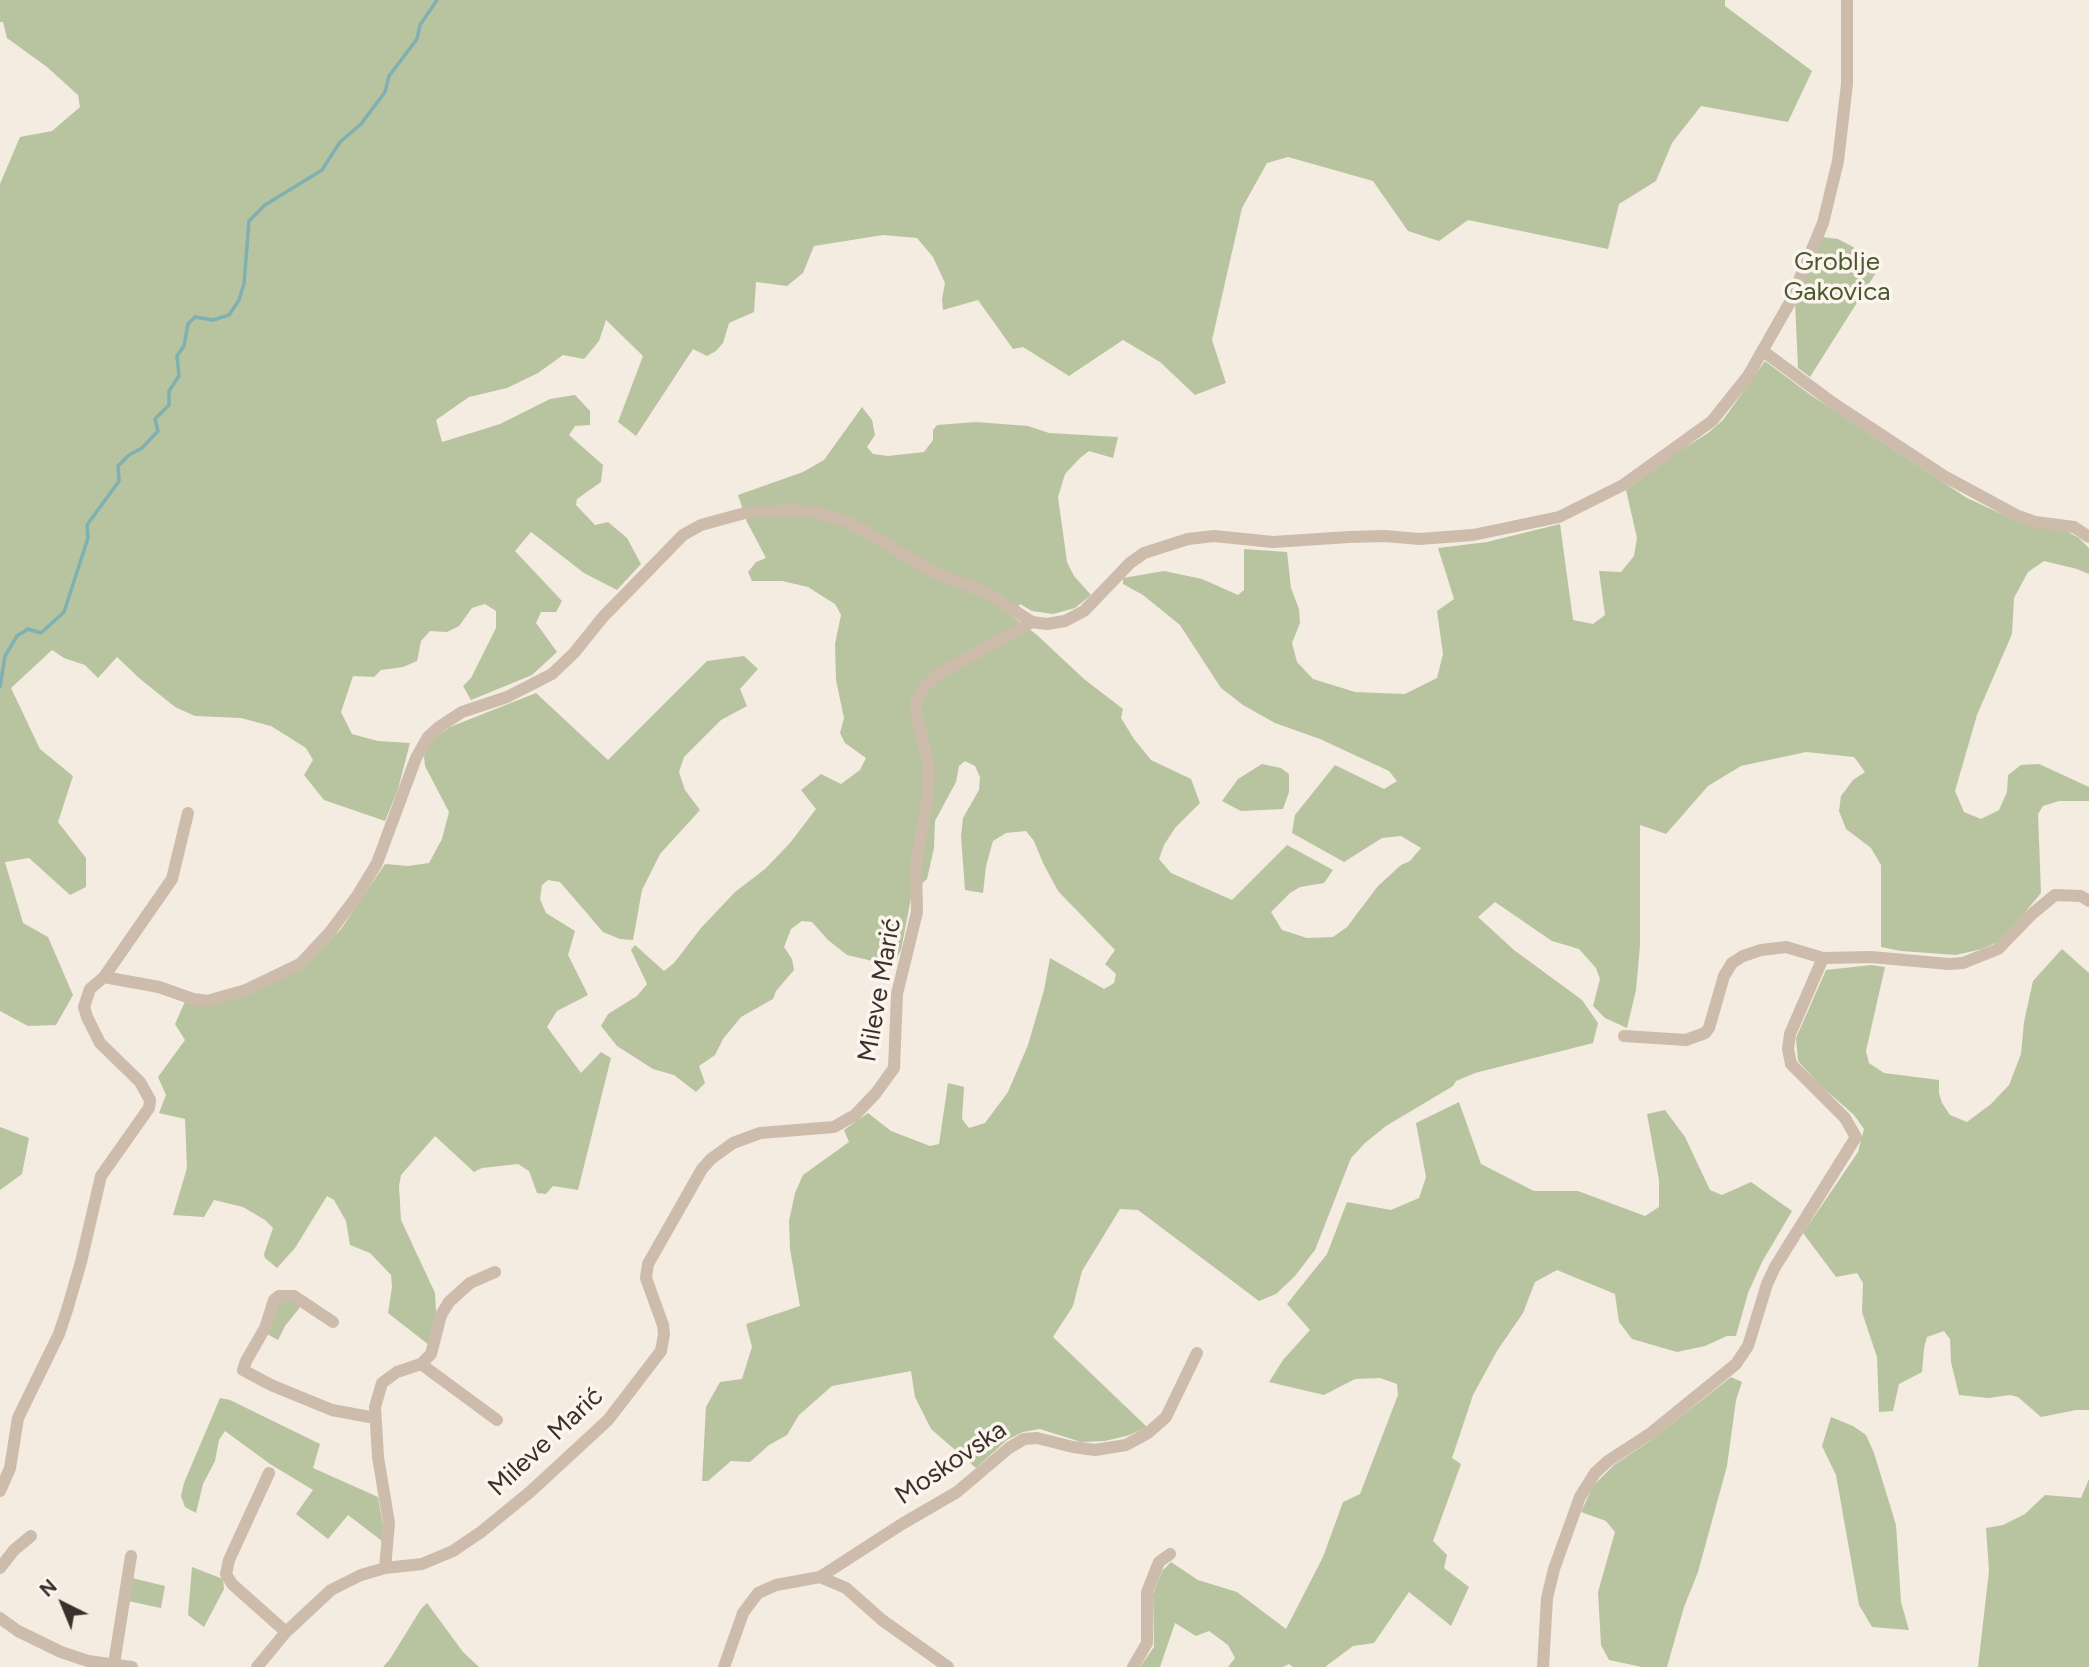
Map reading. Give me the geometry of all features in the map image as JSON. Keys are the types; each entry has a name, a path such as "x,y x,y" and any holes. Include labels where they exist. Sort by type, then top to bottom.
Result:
{"street":[{"path":"104,978 159,987 207,1001 246,990 300,964 330,932 377,863 416,758 428,737 462,712 507,697 552,674 683,535 701,525 745,513 796,510 820,514 865,531 934,573 986,592 1032,622 1048,624 1065,621 1084,611 1130,563 1144,553 1188,539 1214,536 1273,542 1385,536 1419,539 1473,536 1559,517 1623,485 1712,421 1748,376 1789,304 1823,223 1839,162 1847,85 1847,0"},
{"path":"1763,351 1833,403 1944,476 2018,516 2035,522 2074,527 2087,535"},
{"name":"Mileve Marić","path":"257,1667 321,1596 340,1583 385,1569 411,1567 453,1551 481,1532 608,1420 661,1351 664,1334 646,1278 648,1264 702,1169 711,1159 733,1143 760,1133 834,1127 855,1115 876,1093 894,1068 897,994 917,912 916,864 927,800 929,766 916,712 917,698 925,686 940,674 1032,622"},
{"path":"0,1491 10,1468 18,1418 59,1334 67,1310 101,1176 149,1108 150,1100 140,1082 100,1042 87,1017 85,1007 90,989 104,978 172,879 188,813"},
{"path":"1624,1036 1686,1040 1705,1033 1709,1028 1724,976 1732,963 1761,950 1786,947 1823,958 1871,957 1963,963 1998,949 2055,895 2081,896 2089,901"},
{"path":"1543,1667 1547,1598 1585,1489 1595,1473 1608,1461 1651,1433 1737,1364 1748,1346 1774,1267 1856,1138 1845,1118 1791,1064 1788,1049 1790,1034 1823,958"},
{"path":"385,1569 389,1523 377,1457 377,1395 382,1383 397,1372 421,1364 431,1354 441,1315 449,1302 470,1283 495,1272"},
{"path":"333,1322 294,1296 279,1296 274,1300 265,1328 243,1370 271,1385 332,1410 375,1418"},
{"name":"Moskovska","path":"724,1667 743,1613 753,1597 763,1590 820,1577 957,1492 1009,1448 1024,1439 1037,1438 1095,1450 1126,1445 1148,1433 1166,1418 1197,1353"},
{"path":"421,1364 498,1420"},
{"path":"269,1473 229,1560 226,1574 232,1584 286,1632"},
{"path":"0,1568 13,1550 31,1536"},
{"path":"1133,1667 1147,1643 1147,1592 1159,1562 1170,1554"},
{"path":"114,1664 131,1556"},
{"path":"820,1577 846,1588 882,1620 948,1667"},
{"path":"0,1618 18,1631 61,1652 88,1661 132,1667"}],"green space":[{"path":"0,0 1725,0 1725,6 1812,71 1788,122 1701,106 1672,143 1656,181 1619,204 1608,249 1468,220 1439,241 1408,231 1373,181 1288,157 1267,163 1242,208 1212,340 1226,383 1195,395 1160,362 1123,340 1069,376 1023,347 1013,349 978,300 943,310 945,283 933,257 917,238 883,235 814,246 803,273 787,286 756,282 754,312 729,323 723,343 716,351 707,356 693,349 636,436 618,422 643,356 606,320 599,341 584,359 563,355 538,373 507,388 469,397 436,420 442,442 500,424 550,399 575,395 590,411 590,425 575,426 569,435 603,465 601,482 577,499 576,505 595,525 608,522 627,538 641,564 617,590 584,573 531,532 515,551 562,601 556,612 541,612 536,623 557,652 532,675 471,700 463,686 471,678 496,628 496,611 485,604 472,608 459,626 447,632 430,631 421,641 417,661 403,667 381,670 374,677 353,676 341,712 352,734 378,741 410,743 398,789 385,821 324,800 304,775 313,760 306,748 271,726 241,718 195,716 175,707 117,657 98,678 85,665 64,658 52,650 11,688 40,749 73,776 58,822 86,858 86,887 70,895 29,858 5,862 23,923 48,937 73,995 56,1025 28,1026 0,1011 0,184 20,137 52,131 80,107 78,95 47,67 7,38 3,22 0,22"},
{"name":"Groblje Gakovica","path":"1822,237 1838,239 1853,247 1877,271 1810,377 1798,368 1795,302"},
{"path":"1765,361 1812,396 1967,498 2021,523 2068,532 2089,548 2089,574 2044,561 2028,572 2014,598 2012,634 1977,715 1955,791 1964,812 1981,819 1999,810 2007,792 2008,775 2021,765 2039,764 2089,787 2089,801 2059,801 2043,806 2038,814 2041,893 2002,940 1982,949 1956,955 1881,947 1881,865 1871,848 1846,829 1839,811 1841,796 1853,780 1865,772 1854,757 1806,752 1741,766 1708,786 1666,834 1640,825 1640,946 1636,990 1627,1028 1605,1018 1593,1006 1600,979 1596,968 1579,949 1552,941 1495,902 1478,917 1514,950 1582,1000 1598,1023 1593,1043 1475,1073 1456,1081 1453,1086 1386,1126 1351,1158 1315,1250 1295,1276 1276,1294 1259,1301 1138,1210 1120,1209 1082,1271 1073,1306 1053,1337 1147,1427 1130,1435 1105,1441 1081,1442 1040,1429 1023,1432 1007,1440 976,1468 931,1429 915,1397 911,1371 832,1386 799,1415 787,1435 769,1445 750,1462 731,1461 708,1481 702,1481 706,1407 720,1382 742,1379 752,1347 746,1324 800,1306 790,1249 789,1221 795,1193 803,1175 849,1142 844,1130 868,1113 891,1131 930,1146 939,1144 948,1083 964,1087 962,1119 969,1128 985,1123 1008,1092 1028,1045 1050,958 1104,989 1114,983 1116,974 1105,964 1115,950 1058,891 1034,841 1026,831 1006,833 993,841 986,866 983,893 965,890 961,836 963,818 979,790 980,777 975,766 965,761 959,766 956,782 935,821 934,848 927,879 912,893 901,950 896,960 877,962 847,955 828,940 812,922 802,921 791,929 784,947 792,959 794,970 776,991 773,999 741,1017 723,1039 715,1055 699,1066 705,1083 696,1092 674,1075 653,1069 617,1046 601,1026 608,1014 637,996 647,984 631,950 635,945 664,971 674,963 701,928 735,892 765,869 790,843 816,809 801,790 821,774 841,784 860,770 866,758 845,743 840,733 844,718 836,680 835,644 841,615 835,604 808,587 782,581 752,581 748,572 756,562 766,558 747,522 738,495 803,472 824,460 862,407 872,420 875,435 867,447 873,454 888,456 924,452 933,440 933,430 937,425 976,422 1028,426 1049,433 1118,437 1113,458 1089,451 1080,458 1065,474 1058,497 1067,562 1074,576 1091,595 1075,608 1053,614 1032,611 1020,604 1012,616 1123,709 1121,718 1151,760 1191,779 1200,803 1175,828 1159,859 1171,873 1232,900 1287,845 1333,870 1324,883 1300,887 1271,912 1282,930 1307,938 1333,937 1347,927 1378,886 1401,865 1410,861 1421,848 1401,836 1382,838 1344,862 1292,833 1295,815 1335,765 1384,789 1397,781 1389,771 1320,739 1275,723 1243,705 1221,688 1180,625 1143,595 1123,584 1123,578 1164,571 1202,579 1238,595 1244,590 1244,549 1287,552 1291,588 1299,609 1300,623 1292,643 1297,662 1313,679 1355,692 1405,694 1437,678 1443,654 1437,611 1454,599 1438,548 1487,542 1560,524 1573,620 1593,624 1605,615 1599,571 1621,572 1634,556 1637,538 1626,490 1723,420"},
{"path":"744,656 758,669 740,689 747,706 721,720 684,757 679,772 685,790 700,810 660,854 642,890 633,940 620,939 603,932 560,882 548,880 542,885 540,899 546,913 575,931 568,955 588,995 557,1011 547,1027 581,1073 601,1052 611,1058 578,1190 553,1186 546,1194 537,1193 529,1171 518,1164 482,1168 474,1172 435,1136 401,1175 401,1220 435,1293 436,1311 429,1345 388,1313 391,1275 370,1253 350,1245 346,1221 334,1200 327,1196 295,1248 277,1268 264,1254 273,1228 243,1207 214,1200 204,1217 173,1215 187,1168 185,1119 159,1113 166,1095 158,1077 185,1040 175,1024 188,995 211,996 240,992 314,957 341,929 385,864 408,866 429,863 442,839 449,812 425,766 424,756 433,739 450,727 536,693 608,760 707,661"},
{"path":"1262,764 1281,768 1289,774 1289,792 1283,809 1241,811 1222,801 1238,779"},
{"path":"2062,949 2089,973 2089,1410 2041,1417 2018,1397 1959,1395 1951,1362 1950,1339 1944,1331 1927,1337 1922,1372 1899,1384 1893,1411 1879,1412 1877,1357 1862,1312 1863,1283 1857,1273 1836,1277 1803,1233 1858,1152 1864,1129 1854,1115 1798,1061 1796,1038 1826,970 1871,965 1885,967 1866,1051 1869,1063 1884,1073 1939,1080 1942,1103 1950,1115 1967,1122 1991,1104 2009,1085 2021,1054 2024,1022 2033,981"},
{"path":"1459,1102 1481,1164 1534,1191 1578,1191 1645,1216 1659,1207 1659,1180 1647,1114 1665,1110 1685,1137 1710,1190 1722,1195 1751,1182 1792,1211 1762,1262 1748,1293 1736,1336 1727,1336 1705,1346 1677,1352 1632,1339 1619,1322 1615,1294 1557,1270 1535,1282 1523,1313 1497,1351 1473,1395 1452,1458 1461,1464 1433,1541 1447,1555 1444,1568 1469,1587 1451,1626 1409,1592 1374,1643 1353,1646 1325,1667 1293,1667 1289,1664 1283,1667 1228,1667 1235,1658 1228,1645 1209,1631 1196,1636 1175,1623 1160,1667 1140,1667 1154,1647 1153,1594 1162,1571 1171,1562 1198,1580 1237,1592 1286,1629 1323,1557 1343,1502 1360,1494 1398,1395 1397,1384 1380,1378 1355,1379 1324,1395 1269,1382 1283,1360 1310,1330 1287,1304 1327,1254 1347,1202 1391,1210 1419,1198 1426,1177 1416,1123"},
{"path":"0,1127 29,1138 22,1174 0,1190"},
{"path":"291,1300 301,1306 278,1340 267,1334 278,1303"},
{"path":"1731,1377 1742,1382 1736,1400 1727,1466 1698,1572 1684,1607 1667,1667 1642,1667 1609,1660 1601,1645 1598,1592 1615,1532 1606,1521 1581,1512 1593,1486 1614,1465 1650,1441"},
{"path":"220,1398 230,1400 320,1444 313,1468 378,1497 383,1525 382,1541 348,1515 328,1539 296,1514 313,1490 270,1464 225,1431 219,1440 215,1461 203,1484 196,1513 185,1507 181,1496 184,1483"},
{"path":"1831,1417 1866,1435 1874,1453 1896,1525 1901,1602 1909,1630 1872,1627 1859,1605 1836,1475 1822,1446"},
{"path":"2089,1479 2089,1667 1978,1667 1989,1571 1986,1528 2003,1525 2025,1514 2045,1495 2081,1498"},
{"path":"192,1567 223,1579 224,1589 204,1627 188,1615"},
{"path":"132,1578 165,1586 161,1608 128,1601"},
{"path":"427,1603 463,1652 479,1667 383,1667"}],"waterway":[{"path":"0,687 5,656 17,636 28,629 41,633 64,612 88,538 87,525 119,481 118,466 129,455 142,448 158,431 155,419 169,405 169,391 179,376 177,356 184,346 188,324 195,317 213,320 229,315 239,300 244,284 249,221 265,205 322,170 340,142 361,124 385,92 389,76 417,39 420,25 437,0"}]}
